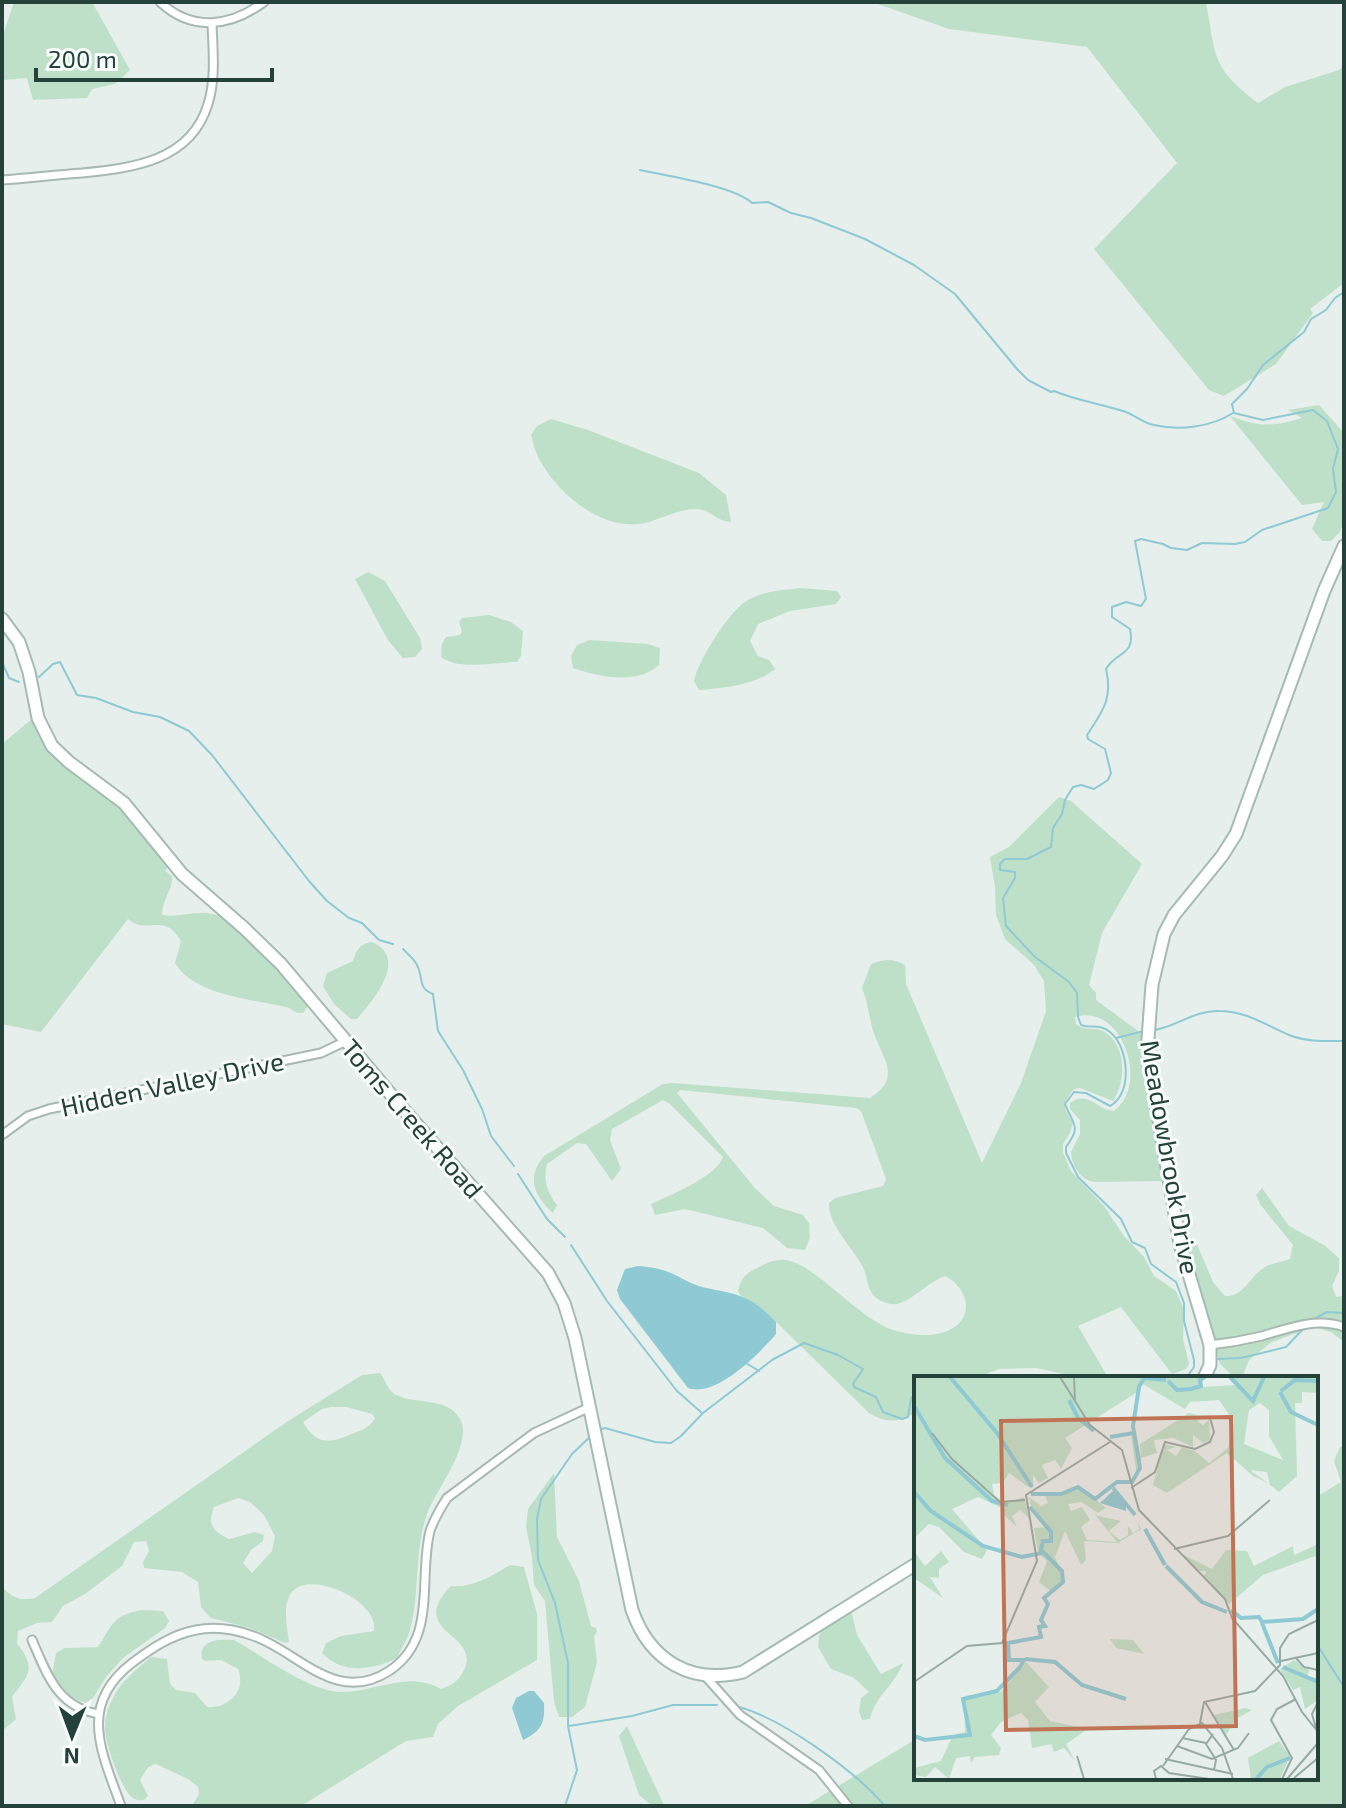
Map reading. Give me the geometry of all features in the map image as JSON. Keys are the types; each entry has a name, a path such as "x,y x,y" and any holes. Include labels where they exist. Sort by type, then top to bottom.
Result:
{"street":[{"path":"160,2 188,21 212,24 239,16 264,2"},
{"path":"2,180 125,169 150,163 172,152 196,128 208,106 213,78 212,24"},
{"name":"Meadowbrook Drive","path":"1205,1376 1210,1365 1210,1345 1180,1244 1153,1085 1148,1039 1152,985 1164,934 1174,915 1236,834 1319,604 1344,546"},
{"name":"Toms Creek Road","path":"2,619 19,642 29,672 38,718 52,746 132,811 182,874 265,947 548,1273 569,1316 636,1622 648,1641 664,1656 687,1671 706,1677"},
{"name":"Hidden Valley Drive","path":"2,1135 24,1119 49,1109 321,1053 346,1041"},
{"path":"1210,1345 1312,1323 1344,1327"},
{"path":"121,1806 99,1744 99,1714 107,1690 122,1671 165,1640 196,1630 227,1629 258,1638 336,1680 363,1681 389,1671 404,1658 418,1636 430,1531 447,1498 534,1433 590,1407"},
{"path":"706,1677 730,1675 753,1668 914,1565"},
{"path":"32,1640 50,1681 60,1695 77,1708 99,1714"},
{"path":"706,1677 734,1710 804,1757 848,1806"}],"green space":[{"path":"14,2 92,2 130,70 115,84 92,89 87,98 33,100 27,78 2,80 2,38"},
{"path":"872,2 1206,2 1218,60 1231,80 1258,103 1285,87 1339,70 1344,65 1344,283 1310,309 1313,313 1276,364 1224,396 1209,390 1094,249 1177,163 1087,47 949,29"},
{"path":"1319,405 1344,433 1344,519 1340,532 1331,541 1322,541 1312,529 1324,502 1302,505 1230,416 1258,424 1274,424 1302,418 1288,410"},
{"path":"551,419 699,473 726,495 731,522 697,509 649,522 617,523 587,510 561,489 537,454 531,435 537,426"},
{"path":"368,572 385,581 420,638 422,649 415,657 403,658 388,640 355,579"},
{"path":"801,588 837,591 841,597 836,604 790,611 758,624 750,641 758,656 769,660 775,669 739,685 699,690 694,681 701,662 722,627 738,608 758,595"},
{"path":"489,615 511,622 523,631 521,656 517,662 468,665 441,657 446,637 462,632 459,622 462,618"},
{"path":"590,640 648,644 660,648 659,665 629,677 606,676 573,668 571,656 577,645"},
{"path":"32,719 48,749 71,771 125,812 168,867 165,871 172,876 172,880 162,915 207,913 223,918 236,927 291,983 308,1006 303,1013 226,994 196,983 175,963 181,941 175,932 162,925 135,924 128,919 41,1032 2,1024 2,744"},
{"path":"1059,797 1071,801 1142,864 1102,933 1089,985 1096,993 1096,1000 1141,1033 1164,1181 1095,1182 1081,1175 1075,1167 1071,1152 1080,1134 1080,1120 1070,1109 1070,1103 1088,1100 1114,1111 1125,1098 1130,1082 1130,1065 1117,1033 1105,1021 1091,1016 1075,1017 1076,1024 1101,1030 1112,1038 1121,1055 1122,1075 1113,1101 1080,1088 1074,1089 1065,1105 1073,1122 1063,1144 1063,1153 1071,1171 1104,1206 1124,1236 1144,1257 1154,1276 1176,1291 1184,1310 1183,1339 1189,1364 1186,1369 1172,1374 1121,1307 1078,1326 1105,1376 1072,1376 1036,1368 999,1369 981,1376 914,1376 914,1414 892,1420 869,1413 764,1310 738,1291 743,1278 749,1273 770,1262 785,1260 809,1270 866,1315 893,1330 933,1334 947,1331 962,1319 966,1304 964,1296 960,1288 945,1276 904,1302 891,1304 876,1297 863,1267 836,1228 829,1203 835,1198 883,1186 886,1179 861,1111 856,1108 680,1090 677,1093 754,1187 774,1206 803,1215 809,1223 810,1237 805,1250 787,1248 763,1228 685,1209 655,1215 651,1204 702,1178 723,1157 663,1100 612,1129 610,1140 621,1169 612,1181 586,1144 577,1143 547,1164 547,1186 557,1205 553,1213 541,1200 534,1179 544,1156 663,1084 870,1098 880,1090 888,1075 862,988 871,964 884,960 905,965 906,984 982,1163 1021,1083 1046,1011 1044,981 1034,965 1005,939 996,915 990,857 1009,847"},
{"path":"372,942 383,949 388,958 385,979 357,1019 351,1019 334,1004 323,986 327,973 353,961 359,948"},
{"path":"1262,1188 1289,1226 1324,1245 1339,1258 1339,1271 1332,1286 1336,1297 1344,1296 1344,1342 1331,1332 1313,1327 1272,1342 1249,1360 1243,1375 1233,1376 1220,1364 1184,1237 1196,1242 1213,1282 1225,1296 1237,1293 1265,1267 1290,1259 1293,1245 1256,1195"},
{"path":"380,1373 393,1393 447,1407 460,1419 463,1429 458,1454 427,1514 420,1545 412,1622 397,1658 358,1668 339,1665 322,1653 326,1643 341,1636 374,1631 373,1620 366,1609 355,1599 327,1586 301,1586 292,1592 286,1610 289,1642 211,1618 201,1607 198,1582 182,1572 144,1568 143,1562 149,1551 146,1541 134,1542 122,1566 85,1594 63,1606 52,1622 37,1623 18,1631 17,1643 29,1665 27,1676 12,1697 16,1719 2,1731 2,1587 17,1598 35,1598 288,1421 362,1375","holes":["346,1407 372,1414 375,1418 366,1428 326,1441 314,1436 303,1422 322,1409","238,1498 250,1502 264,1515 275,1536 272,1551 252,1573 243,1563 251,1550 263,1541 264,1535 255,1532 229,1539 215,1530 211,1523 214,1507"]},
{"path":"1344,1445 1344,1806 805,1806 914,1740 914,1780 1318,1780 1318,1496 1341,1482 1334,1461"},
{"path":"554,1473 557,1537 579,1581 591,1626 597,1632 594,1636 597,1662 585,1707 572,1717 559,1717 554,1702 545,1601 534,1585 526,1527 528,1509"},
{"path":"510,1565 524,1567 537,1614 537,1660 458,1706 438,1724 433,1737 406,1741 301,1806 192,1806 199,1794 198,1787 156,1764 148,1767 140,1780 148,1796 144,1800 133,1798 124,1787 107,1743 106,1716 120,1686 151,1657 167,1659 170,1684 176,1690 195,1693 207,1707 228,1702 240,1684 238,1669 221,1660 202,1659 203,1647 223,1640 234,1640 301,1680 329,1690 355,1691 416,1681 441,1689 460,1677 467,1658 463,1648 440,1623 436,1614 439,1602 451,1586 474,1583"},
{"path":"141,1610 163,1611 169,1621 165,1628 123,1658 106,1677 90,1703 78,1700 63,1690 52,1675 56,1653 65,1648 98,1647 119,1618"},
{"path":"851,1610 857,1635 881,1674 903,1663 876,1704 870,1719 862,1720 859,1711 861,1698 869,1692 854,1678 831,1669 818,1647 819,1636 827,1623"},
{"path":"627,1726 664,1805 650,1804 639,1795 619,1736"}],"water":[{"path":"638,1266 660,1269 697,1285 745,1298 776,1322 776,1334 748,1363 724,1381 711,1387 688,1388 620,1299 617,1290 625,1269"},
{"path":"534,1691 544,1703 544,1716 538,1729 523,1740 512,1708 516,1698"}],"waterway":[{"path":"640,170 716,187 752,203 768,202 865,239 914,265 955,294 1028,380 1051,392 1117,409 1164,427 1205,425 1233,413"},
{"path":"1187,1376 1194,1367 1194,1360 1184,1321 1184,1303 1176,1282 1151,1264 1145,1248 1132,1242 1121,1219 1078,1177 1066,1153 1075,1130 1065,1104 1074,1092 1086,1093 1110,1106 1117,1100 1126,1070 1121,1048 1106,1029 1081,1025 1077,993 1069,982 1035,957 1006,926 1003,898 1015,878 1015,872 1000,870 1000,864 1005,859 1027,859 1051,847 1053,828 1073,787 1081,785 1094,789 1108,780 1111,773 1105,749 1088,739 1087,735 1105,704 1108,688 1106,669 1130,644 1130,629 1112,617 1112,607 1126,602 1141,606 1146,599 1135,541 1141,539 1187,550 1202,543 1235,544 1245,542 1262,530 1328,508 1336,492 1333,469 1338,449 1327,421 1313,410 1263,420 1234,413 1232,404 1247,389 1263,365 1304,332 1311,319 1326,310 1344,292"},
{"path":"2,662 9,678 19,682"},
{"path":"39,677 53,664 60,662 77,695 160,717 189,731 212,755 327,901 349,918 362,923 379,940 393,944"},
{"path":"403,949 417,965 423,986 433,994 438,1031 463,1070 491,1136 514,1166"},
{"path":"1155,1030 1202,1013 1219,1011 1247,1016 1302,1039 1344,1041"},
{"path":"1116,1038 1144,1031"},
{"path":"518,1174 547,1219 565,1237"},
{"path":"571,1245 607,1301 677,1391 702,1413"},
{"path":"1312,1320 1327,1312 1344,1313"},
{"path":"1216,1359 1241,1358 1286,1347 1304,1328"},
{"path":"597,1431 605,1428 655,1442 671,1443 703,1413 772,1360 804,1343 838,1355 863,1369 854,1387 876,1397 883,1412 902,1419 908,1417 914,1395"},
{"path":"746,1363 759,1371"},
{"path":"996,1376 1016,1376"},
{"path":"565,1806 577,1770 568,1726 568,1663 555,1603 538,1560 537,1519 541,1499 572,1454 592,1435"},
{"path":"1318,1646 1344,1687"},
{"path":"569,1726 632,1716 673,1705 717,1705"},
{"path":"739,1707 797,1734 856,1777 885,1806"}]}
